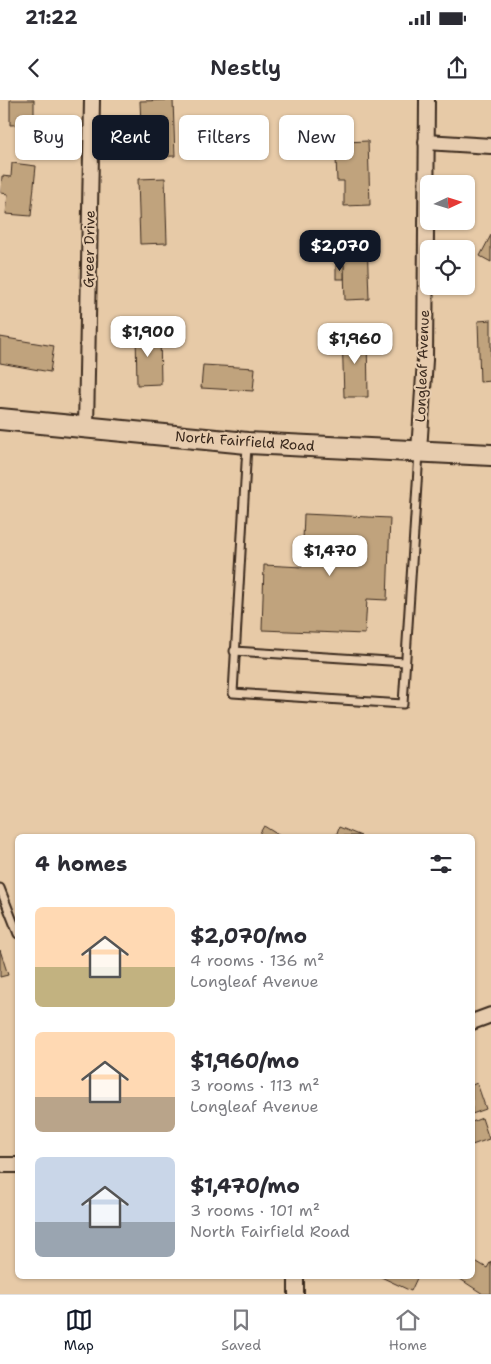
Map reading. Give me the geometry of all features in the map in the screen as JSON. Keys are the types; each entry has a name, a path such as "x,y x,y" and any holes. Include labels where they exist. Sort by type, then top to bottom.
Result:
{"main road":[{"name":"North Fairfield Road","path":"0,419 247,443 491,456"}],"street":[{"name":"Greer Drive","path":"86,428 92,100"},
{"name":"Longleaf Avenue","path":"419,451 425,360 427,100"},
{"path":"426,142 491,146"},
{"path":"475,1021 491,1015"},
{"path":"0,1165 15,1165"},
{"path":"296,1279 296,1294"}],"lane":[{"path":"247,443 233,693 403,704 419,451"},
{"path":"234,651 405,662"},
{"path":"0,888 15,926"}],"building":[{"path":"10,100 34,100 34,115 15,115 15,125 10,125"},
{"path":"173,100 175,156 169,156 169,115 141,115 140,101"},
{"path":"368,141 370,205 344,206 344,181 337,181 336,160 354,160 354,142"},
{"path":"12,163 36,166 31,216 6,214 8,194 1,193 2,176 11,177"},
{"path":"165,178 167,243 140,244 138,179"},
{"path":"491,235 491,262 480,256"},
{"path":"367,240 369,299 345,300 343,241"},
{"path":"336,265 344,265 344,279 336,279"},
{"path":"491,320 491,381 480,382 478,321"},
{"path":"160,332 161,384 137,385 136,333"},
{"path":"342,333 367,333 368,397 344,397"},
{"path":"0,337 54,346 50,372 0,363"},
{"path":"203,365 255,368 253,391 201,388"},
{"path":"304,514 390,518 387,600 367,599 365,634 262,630 264,565 302,567"},
{"path":"264,826 277,834 259,834"},
{"path":"339,827 356,834 337,834"},
{"path":"0,950 8,975 0,977"},
{"path":"477,1083 486,1109 475,1113 475,1084"},
{"path":"482,1118 489,1139 475,1144 475,1121"},
{"path":"475,1261 487,1268 491,1261 491,1294 483,1294 460,1279 475,1279"},
{"path":"385,1279 417,1279 411,1291"}]}
